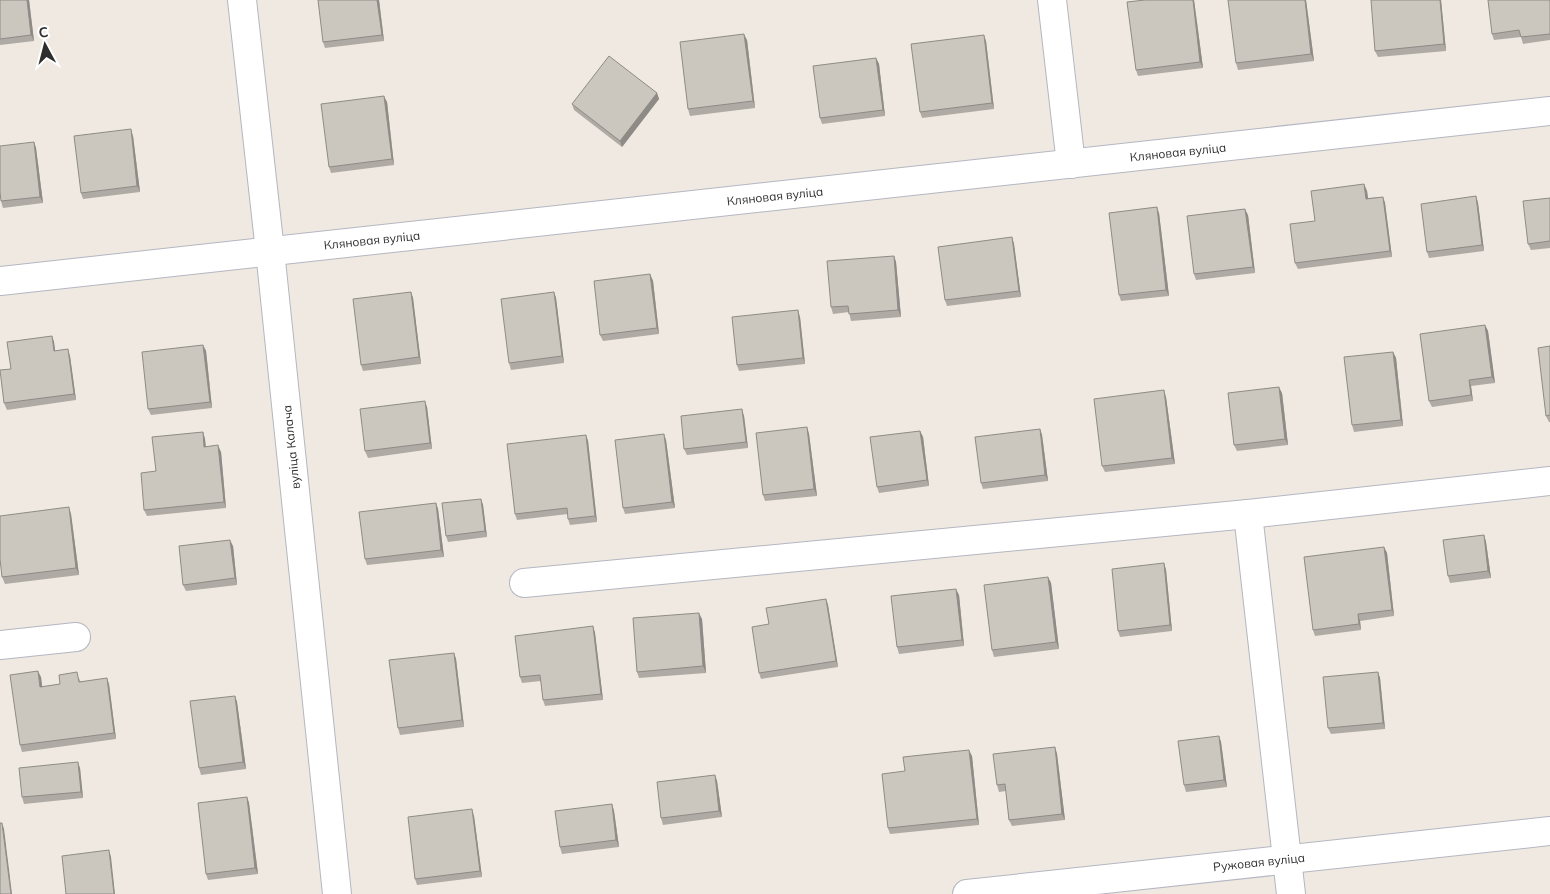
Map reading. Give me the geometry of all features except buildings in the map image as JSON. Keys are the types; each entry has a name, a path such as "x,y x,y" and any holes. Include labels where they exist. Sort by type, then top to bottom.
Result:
{"street":[{"name":"вуліца Калача","path":"242,0 337,894"},
{"path":"1052,0 1071,164"},
{"name":"Кляновая вуліца","path":"0,281 1550,111"},
{"path":"524,583 1248,514 1550,481"},
{"path":"1248,514 1290,894"},
{"path":"0,645 76,637"},
{"name":"Ружовая вуліца","path":"967,894 1550,831"}]}
